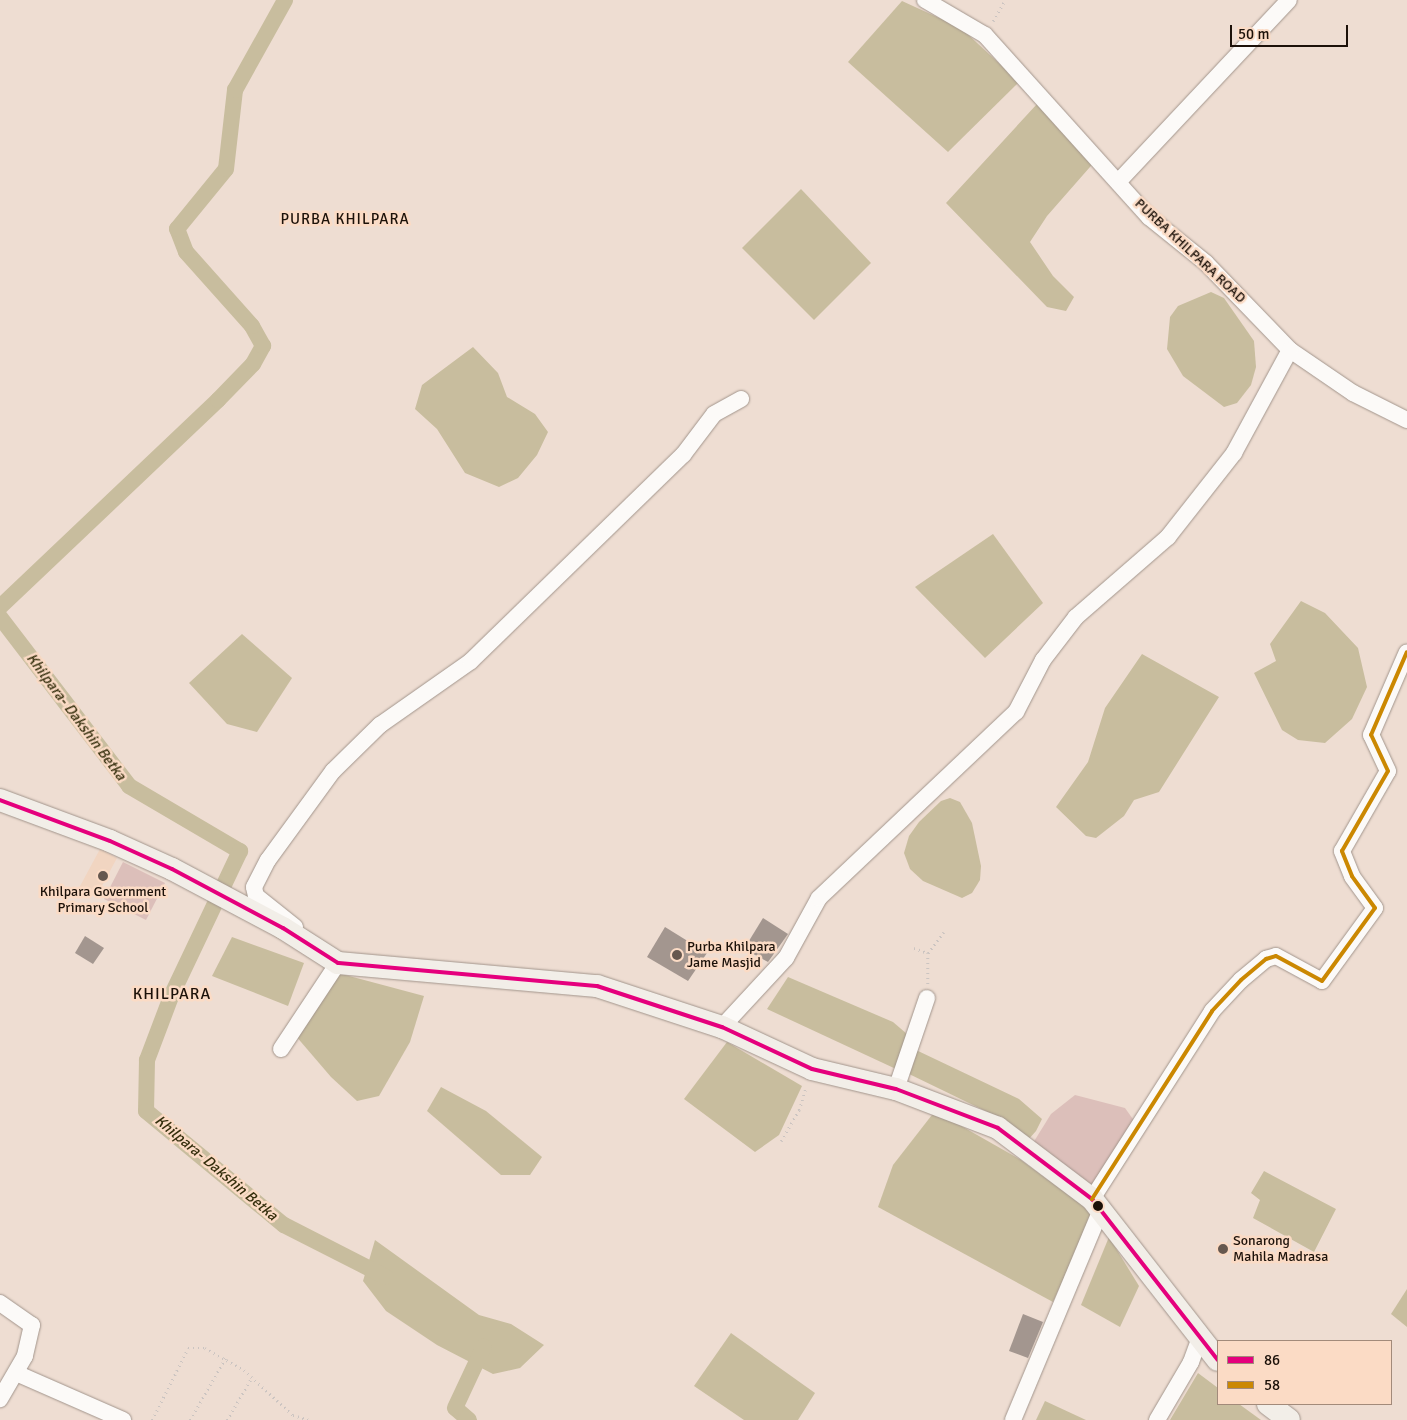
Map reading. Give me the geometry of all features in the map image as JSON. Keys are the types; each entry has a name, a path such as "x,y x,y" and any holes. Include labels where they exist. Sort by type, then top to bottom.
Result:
{"street":[{"name":"PURBA KHILPARA ROAD","path":"925,0 985,35 1119,181 1149,217 1206,263 1290,350 1353,393 1407,420"},
{"path":"1119,181 1290,0"},
{"path":"722,1027 786,958 819,898 1016,712 1043,660 1076,617 1168,537 1234,453 1290,350"},
{"path":"302,940 293,926 256,896 254,887 268,860 334,771 380,725 471,661 683,455 714,414 741,399"},
{"path":"1013,1420 1096,1206 1212,1011 1241,980 1262,962 1276,956 1322,981 1375,908 1352,876 1342,851 1388,771 1371,735 1407,652"},
{"path":"0,800 110,841 208,888 283,928 338,963 597,986 722,1027 812,1069 896,1089 998,1128 1096,1206 1199,1340 1217,1359"},
{"path":"281,1049 338,963"},
{"path":"896,1089 927,998"},
{"path":"0,1303 32,1325 25,1356 0,1399"},
{"path":"1156,1420 1191,1362 1199,1340"},
{"path":"16,1373 123,1420"},
{"path":"1269,1405 1289,1420"}],"path":[{"path":"985,35 1005,0"},
{"path":"927,998 928,953 944,932"},
{"path":"914,948 928,953"},
{"path":"781,1141 799,1110 812,1069"},
{"path":"152,1420 188,1348 205,1348 226,1357 252,1377 293,1414 309,1420"},
{"path":"190,1420 226,1357"},
{"path":"227,1420 252,1377"}],"shaded area":[{"path":"902,1 961,28 1019,82 948,152 848,62"},
{"path":"1037,104 1097,159 1047,216 1030,242 1053,276 1074,297 1066,311 1047,307 946,203"},
{"path":"801,189 871,263 814,320 742,248"},
{"path":"1211,292 1224,298 1254,341 1256,367 1251,385 1237,403 1224,407 1183,376 1167,349 1170,317 1178,306"},
{"path":"473,347 498,373 507,397 535,414 548,432 537,455 518,478 499,487 465,473 437,429 415,409 422,385"},
{"path":"993,534 1043,603 985,658 915,587"},
{"path":"1301,601 1325,613 1358,648 1367,687 1352,719 1325,743 1298,740 1282,730 1254,673 1276,661 1270,644"},
{"path":"242,634 292,678 257,732 227,724 189,683"},
{"path":"1142,654 1219,697 1159,792 1134,800 1124,816 1096,838 1086,836 1056,807 1088,762 1105,708"},
{"path":"950,798 960,802 972,823 981,866 980,880 972,893 962,898 923,881 910,869 904,853 909,836 919,822 941,801"},
{"path":"100,849 117,858 96,897 79,888"},
{"path":"123,862 165,883 146,920 104,899"},
{"path":"232,937 304,963 288,1006 212,976"},
{"path":"338,973 424,996 410,1042 379,1096 357,1101 331,1077 295,1035"},
{"path":"788,977 893,1022 907,1034 896,1069 767,1009"},
{"path":"727,1042 802,1086 779,1135 755,1152 684,1099"},
{"path":"916,1050 1019,1099 1042,1119 1036,1131 1028,1140 1006,1121 907,1073"},
{"path":"441,1087 486,1111 542,1157 530,1175 501,1175 427,1111"},
{"path":"1075,1095 1125,1108 1135,1122 1094,1187 1033,1143 1051,1114"},
{"path":"935,1111 1021,1160 1093,1213 1053,1302 878,1207 893,1165"},
{"path":"1264,1171 1336,1209 1314,1252 1253,1218 1260,1200 1251,1193"},
{"path":"1109,1237 1139,1286 1120,1327 1081,1305"},
{"path":"375,1240 479,1315 511,1324 544,1345 520,1368 493,1374 437,1345 386,1311 363,1281"},
{"path":"1407,1289 1407,1327 1391,1314"},
{"path":"731,1333 815,1393 798,1420 744,1420 694,1386"},
{"path":"1198,1373 1217,1387 1217,1405 1240,1405 1261,1420 1170,1420"},
{"path":"1045,1401 1086,1420 1036,1420"}],"building":[{"path":"763,918 788,934 768,962 744,949"},
{"name":"Purba Khilpara Jame Masjid","path":"665,927 707,953 688,981 647,957"},
{"path":"85,936 104,948 93,964 75,953"},
{"path":"1023,1314 1043,1322 1028,1358 1009,1351"}],"waterway":[{"name":"Khilpara- Dakshin Betka","path":"0,607 218,400 253,364 263,346 252,326 186,252 177,229 226,169 235,90 285,0"},
{"name":"Khilpara- Dakshin Betka","path":"0,617 129,786 240,851 172,994 147,1060 146,1111 284,1225 386,1277"},
{"name":"Khilpara- Dakshin Betka","path":"469,1420 455,1408 484,1346"}],"transit line":[{"name":"58","path":"1092,1199 1212,1011 1241,980 1266,959 1276,956 1322,981 1375,908 1352,876 1342,851 1388,771 1371,735 1407,652"},
{"name":"86","path":"0,800 110,841 172,869 283,928 338,963 597,986 722,1027 812,1069 896,1089 998,1128 1092,1199 1217,1359"}],"place":[{"name":"Khilpara Government Primary School","path":"103,876"},
{"name":"Purba Khilpara Jame Masjid","path":"677,955"},
{"name":"Sonarong Mahila Madrasa","path":"1223,1249"}],"district":[{"name":"PURBA KHILPARA","path":"345,220"},
{"name":"KHILPARA","path":"172,994"}]}
